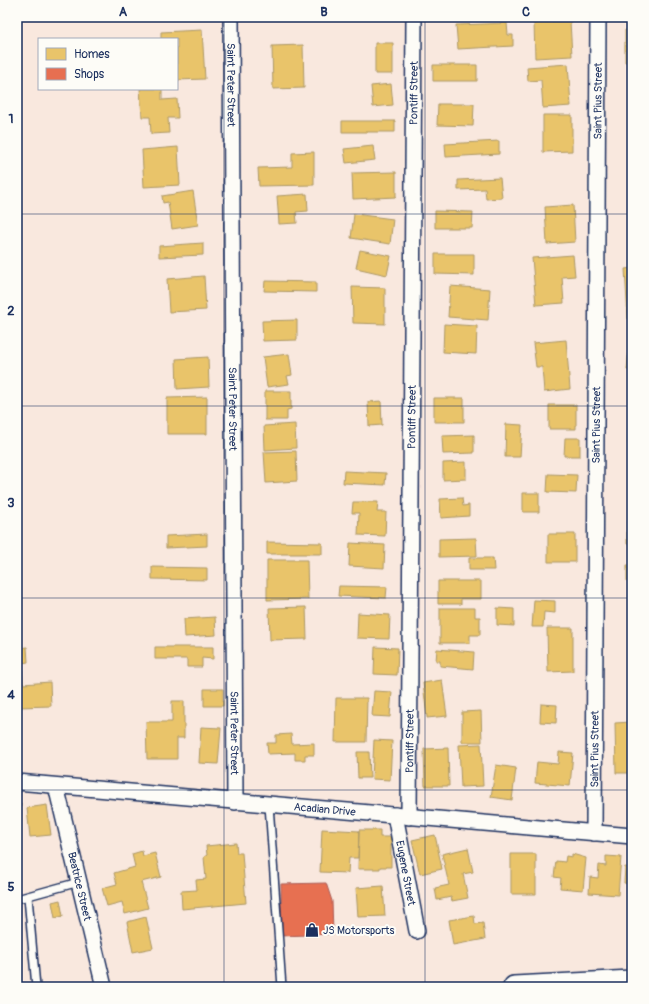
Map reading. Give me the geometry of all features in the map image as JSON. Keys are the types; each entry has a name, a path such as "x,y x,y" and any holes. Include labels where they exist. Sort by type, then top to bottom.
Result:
{"main road":[{"path":"514,987 632,981"}],"street":[{"name":"Saint Peter Street","path":"231,17 235,802"},
{"name":"Pontiff Street","path":"402,816 414,17"},
{"name":"Saint Pius Street","path":"594,833 598,17"},
{"name":"Acadian Drive","path":"17,782 632,836"},
{"name":"Beatrice Street","path":"56,786 104,987"},
{"name":"Eugene Street","path":"402,816 417,931"}],"lane":[{"path":"269,805 282,987"},
{"path":"17,899 79,882"},
{"path":"28,897 36,987"}],"building: Homes":[{"path":"570,21 572,56 535,58 534,22"},
{"path":"507,23 508,35 513,35 513,46 458,49 456,25"},
{"path":"202,30 205,79 178,80 178,38 161,38 161,32"},
{"path":"625,30 632,30 632,62 625,62"},
{"path":"375,43 393,43 393,74 375,74"},
{"path":"303,45 304,88 273,89 272,46"},
{"path":"568,64 571,106 543,108 541,80 528,81 527,67"},
{"path":"433,65 477,65 477,81 433,81"},
{"path":"391,84 393,105 373,107 371,86"},
{"path":"140,90 162,90 162,100 177,99 178,118 168,118 169,133 151,134 150,117 142,117"},
{"path":"438,104 474,104 473,126 437,125"},
{"path":"543,115 572,115 572,151 543,152"},
{"path":"629,119 632,119 632,154"},
{"path":"342,121 395,121 395,132 342,132"},
{"path":"499,141 499,154 446,157 445,144"},
{"path":"373,146 375,160 346,163 344,149"},
{"path":"178,147 180,185 144,187 142,150"},
{"path":"314,152 314,185 259,186 258,168 292,167 292,153"},
{"path":"396,172 396,197 353,199 352,173"},
{"path":"500,178 502,198 486,199 485,189 458,190 458,180"},
{"path":"193,191 198,225 172,229 168,202 163,203 162,196"},
{"path":"307,194 308,211 296,212 297,223 279,224 277,196"},
{"path":"573,205 575,242 547,244 545,207"},
{"path":"435,211 473,212 472,228 435,228"},
{"path":"354,214 393,219 390,244 351,238"},
{"path":"203,243 203,255 159,257 159,246"},
{"path":"360,250 391,256 387,275 356,268"},
{"path":"435,254 474,254 474,275 435,274"},
{"path":"573,255 575,276 562,277 564,303 536,305 532,258"},
{"path":"632,268 632,319 628,319 625,269"},
{"path":"204,276 206,310 169,312 167,279"},
{"path":"265,281 316,282 316,292 264,291"},
{"path":"450,286 490,289 488,320 448,317"},
{"path":"352,287 385,288 385,324 353,323"},
{"path":"297,320 297,340 263,341 262,321"},
{"path":"444,324 477,326 476,354 443,352"},
{"path":"566,340 570,389 544,392 542,367 536,367 533,343"},
{"path":"629,346 632,346 632,370 627,370"},
{"path":"289,354 292,375 287,376 289,384 267,387 263,357"},
{"path":"208,357 209,387 177,389 176,359"},
{"path":"265,391 291,391 291,409 287,410 287,420 265,420"},
{"path":"207,397 207,434 167,434 167,398"},
{"path":"434,398 464,398 464,422 434,422"},
{"path":"381,401 382,425 369,426 368,402"},
{"path":"549,405 576,405 576,429 549,429"},
{"path":"629,409 632,409 632,444 628,444"},
{"path":"295,424 296,448 265,450 264,426"},
{"path":"506,424 522,425 520,457 505,457"},
{"path":"474,435 474,453 443,454 442,436"},
{"path":"565,438 580,438 580,456 564,456"},
{"path":"296,451 297,481 266,483 264,452"},
{"path":"466,462 466,479 443,480 443,463"},
{"path":"344,471 386,473 385,485 343,483"},
{"path":"548,474 577,475 576,493 547,492"},
{"path":"523,493 539,493 539,512 523,512"},
{"path":"462,498 463,506 469,505 469,516 441,518 440,499"},
{"path":"353,502 378,502 377,512 386,512 385,536 358,535 359,513 352,513"},
{"path":"627,522 632,522 632,544 627,544"},
{"path":"207,534 207,546 166,548 166,536"},
{"path":"548,534 575,534 575,562 548,562"},
{"path":"476,538 477,556 439,557 439,539"},
{"path":"267,542 322,543 322,554 267,554"},
{"path":"350,543 385,545 384,568 349,566"},
{"path":"469,558 493,558 494,570 469,570"},
{"path":"267,560 307,560 308,599 267,600"},
{"path":"627,565 632,565 632,582 627,582"},
{"path":"152,567 207,568 207,580 152,579"},
{"path":"438,581 481,581 481,599 461,599 461,604 438,604"},
{"path":"339,586 387,587 386,598 338,596"},
{"path":"534,600 555,601 555,613 544,612 543,627 532,627"},
{"path":"306,607 307,639 270,640 269,608"},
{"path":"440,608 475,608 475,617 480,617 480,635 470,635 470,643 440,643"},
{"path":"497,608 514,609 514,626 497,625"},
{"path":"358,613 390,615 389,639 357,638"},
{"path":"215,617 216,635 185,637 184,619"},
{"path":"547,628 573,628 573,671 548,672"},
{"path":"27,647 28,662 22,663 23,684 50,682 51,706 20,707 20,695 17,695 17,648"},
{"path":"155,647 213,647 213,659 202,658 202,667 187,667 187,659 155,659"},
{"path":"375,647 398,648 397,675 374,674"},
{"path":"437,649 474,652 473,669 440,666 440,661 436,661"},
{"path":"442,680 447,716 427,718 423,683"},
{"path":"204,689 223,689 223,706 204,706"},
{"path":"374,691 392,692 390,717 372,716"},
{"path":"336,698 367,698 366,742 335,742"},
{"path":"172,701 184,701 184,738 177,738 177,759 147,759 146,722 172,722"},
{"path":"541,704 557,705 556,723 540,722"},
{"path":"481,711 482,742 462,742 462,712"},
{"path":"631,722 632,798 631,773 616,773 615,723"},
{"path":"201,727 221,728 218,764 199,763"},
{"path":"291,734 292,744 314,743 314,755 305,755 305,760 295,760 295,753 268,754 267,743 276,743 276,735"},
{"path":"374,740 392,741 390,780 372,779"},
{"path":"481,744 483,786 461,787 459,745"},
{"path":"448,748 449,786 425,786 424,749"},
{"path":"357,752 369,752 370,778 358,778"},
{"path":"559,752 573,753 570,786 535,783 537,762 558,764"},
{"path":"496,765 516,768 512,800 491,797"},
{"path":"17,804 21,804 19,823 17,823"},
{"path":"47,805 51,835 30,837 27,808"},
{"path":"322,829 359,831 358,858 349,858 348,873 320,872"},
{"path":"359,830 380,830 380,837 391,837 391,867 380,867 380,869 358,869"},
{"path":"435,835 442,869 420,874 412,840"},
{"path":"236,843 237,853 242,853 246,903 182,909 181,891 197,890 196,880 206,879 204,857 207,855 206,846"},
{"path":"468,848 473,872 463,874 468,898 452,901 451,897 437,900 435,888 449,885 442,854"},
{"path":"142,851 143,856 155,853 161,877 141,882 148,908 125,914 122,902 107,906 102,888 117,884 114,873 135,867 132,854"},
{"path":"511,854 536,854 536,894 511,894"},
{"path":"572,854 586,858 583,890 560,888 561,878 554,877 556,861 565,862 566,856 572,857"},
{"path":"606,856 621,857 618,895 589,893 590,877 598,878 599,865 606,866"},
{"path":"625,867 632,868 632,894 629,893 630,884 624,883"},
{"path":"383,886 385,916 358,917 356,888"},
{"path":"60,900 63,916 55,918 52,902"},
{"path":"474,916 475,924 483,923 485,939 453,945 449,920"},
{"path":"146,917 153,948 133,952 127,922"}],"building: Shops":[{"path":"326,883 332,901 333,934 282,936 281,884"}],"place":[{"name":"JS Motorsports","path":"312,930"}]}
